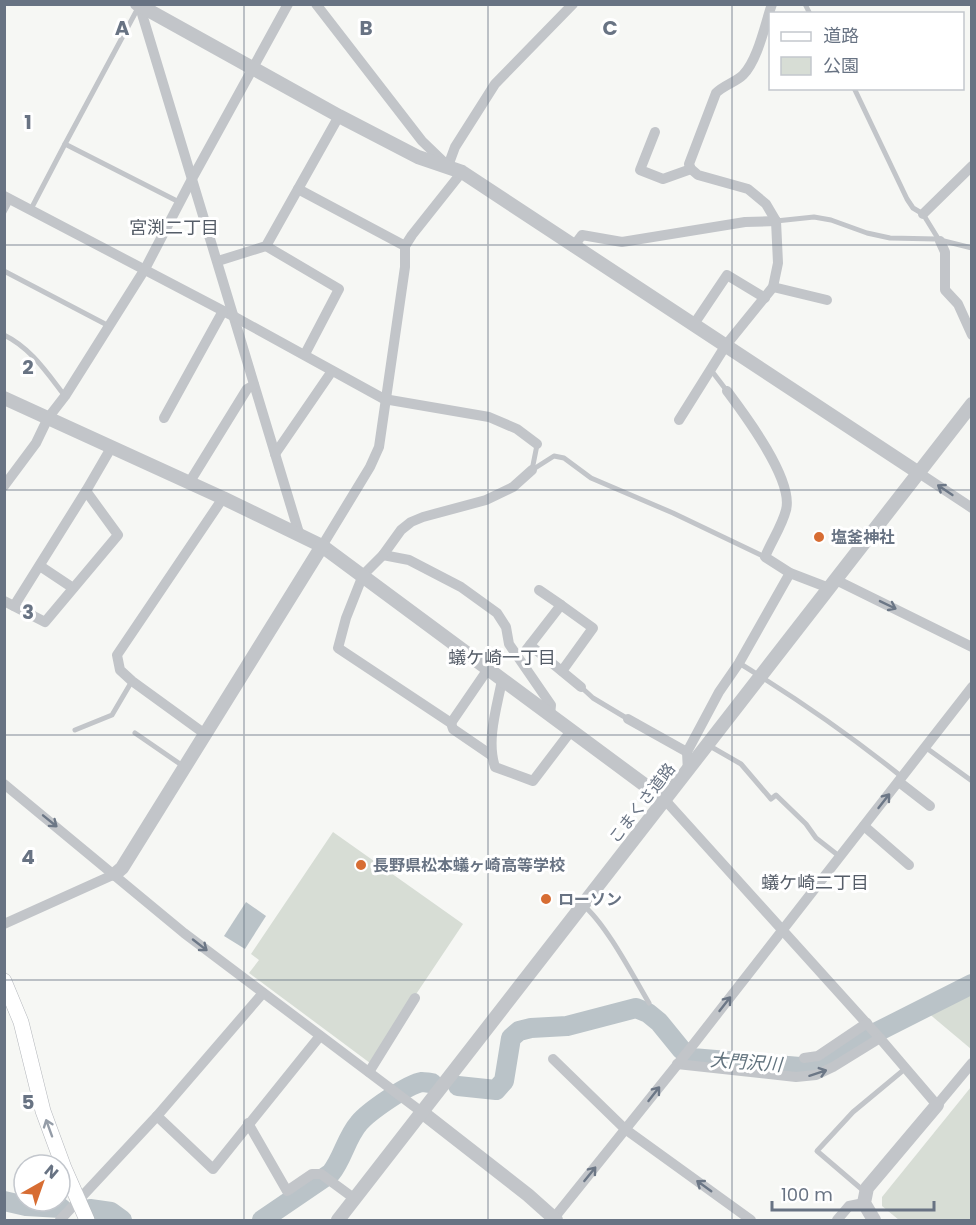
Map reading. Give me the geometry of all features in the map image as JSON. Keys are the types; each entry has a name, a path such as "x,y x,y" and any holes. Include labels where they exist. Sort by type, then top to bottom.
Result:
{"main road":[{"path":"4,981 21,1022 43,1111 87,1221"}],"street":[{"path":"4,486 36,443 48,418 65,396 145,269 179,202 288,4"},
{"path":"316,4 422,141 448,166"},
{"path":"448,166 455,147 495,84 573,4"},
{"path":"138,5 252,69 418,157 462,172 972,508"},
{"path":"138,5 218,261 228,313 254,385 298,533"},
{"path":"679,420 726,345 773,287 778,263 776,221 766,204 748,189 698,175 689,164 716,93 724,85 742,76 752,62 769,13"},
{"path":"218,261 266,246 339,116"},
{"path":"656,132 640,170 663,179 691,169"},
{"path":"923,214 972,165"},
{"path":"4,924 115,874 122,868 322,546 370,467 379,447 384,399 405,267 405,246 462,172"},
{"path":"298,189 405,246"},
{"path":"8,198 228,313 384,399 489,417 517,429 537,444"},
{"path":"573,247 582,235 622,242 745,222 776,221"},
{"path":"940,241 945,252 945,290 958,303 972,335"},
{"path":"266,246 339,289 304,354"},
{"path":"694,324 727,275 765,298"},
{"path":"773,287 827,300"},
{"path":"164,418 228,313"},
{"path":"275,454 332,371"},
{"path":"189,483 247,389 254,385"},
{"path":"727,391 749,420 784,485 786,509 765,557 790,573 832,584 972,647"},
{"path":"4,398 224,498 322,546 665,800 938,1105"},
{"name":"こまくさ道路","path":"338,1221 972,404"},
{"path":"86,491 118,536 45,622 9,603 40,566 111,448"},
{"path":"491,755 453,729 451,723 338,648 346,618 363,575 383,555 401,530 411,522 423,517 486,500 513,487 532,470"},
{"path":"205,735 132,681 120,670 117,655 224,498"},
{"path":"383,555 409,560 460,587 497,613 506,627 509,644 550,705 550,715"},
{"path":"40,566 74,588"},
{"path":"688,771 687,752 719,692 739,663 790,573"},
{"path":"539,590 593,628 562,671"},
{"path":"519,658 561,605"},
{"path":"530,645 581,687"},
{"path":"451,723 488,669"},
{"path":"502,680 491,755 495,767 533,781 571,731"},
{"path":"4,784 184,933 423,1113 555,1219 972,687"},
{"path":"628,719 687,752"},
{"path":"901,779 930,806"},
{"path":"864,826 909,865"},
{"path":"60,1221 158,1116 263,993"},
{"path":"369,1072 415,998"},
{"path":"804,1058 818,1056 868,1025"},
{"path":"158,1116 213,1169 320,1036"},
{"path":"683,1057 796,1077 816,1075 833,1067 879,1037"},
{"path":"553,1059 625,1130 751,1221"},
{"path":"874,1221 865,1198 867,1188 972,1063"},
{"path":"249,1123 287,1191 312,1174 321,1174 355,1199"},
{"path":"837,1221 849,1206 865,1198"}],"lane":[{"path":"31,210 138,5"},
{"path":"856,90 907,199 913,208 923,214 940,241"},
{"path":"65,144 179,202"},
{"path":"4,212 8,198"},
{"path":"776,221 814,217 890,238 919,238 972,248"},
{"path":"4,271 109,326"},
{"path":"4,335 20,342 65,396"},
{"path":"711,370 727,391"},
{"path":"532,470 537,444"},
{"path":"532,470 554,456 564,458 591,478 673,513 765,557"},
{"path":"739,663 862,744 901,779"},
{"path":"75,730 112,715 132,681"},
{"path":"581,687 592,698 628,719"},
{"path":"135,734 185,767"},
{"path":"708,745 741,764 771,799 776,795 816,837 840,856"},
{"path":"925,747 972,782"},
{"path":"583,905 611,940 650,1003"},
{"path":"865,1198 817,1151 853,1112 906,1068"}],"green space":[{"path":"333,832 463,924 370,1063 249,973 259,960 251,954"},
{"path":"971,990 971,1049 927,1012"},
{"path":"971,1087 971,1220 899,1220 882,1206 882,1197"}],"shaded area":[{"path":"246,902 266,916 245,949 224,936"}],"waterway":[{"name":"大門沢川","path":"458,1086 496,1090 504,1081 511,1038 519,1031 567,1026 636,1008 648,1013 659,1022 681,1049 692,1058 800,1067 819,1064 972,984"},
{"name":"大門沢川","path":"262,1220 331,1173 355,1129 371,1112 416,1084 432,1083"},
{"name":"大門沢川","path":"4,1201 12,1203"},
{"name":"大門沢川","path":"90,1209 111,1212 122,1220"},
{"path":"93,1210 98,1220"}],"place":[{"name":"塩釜神社","path":"819,537"},
{"name":"長野県松本蟻ヶ崎高等学校","path":"361,865"},
{"name":"ローソン","path":"546,899"}],"district":[{"name":"宮渕二丁目","path":"174,227"},
{"name":"蟻ケ崎一丁目","path":"502,657"},
{"name":"蟻ケ崎二丁目","path":"815,882"}]}
